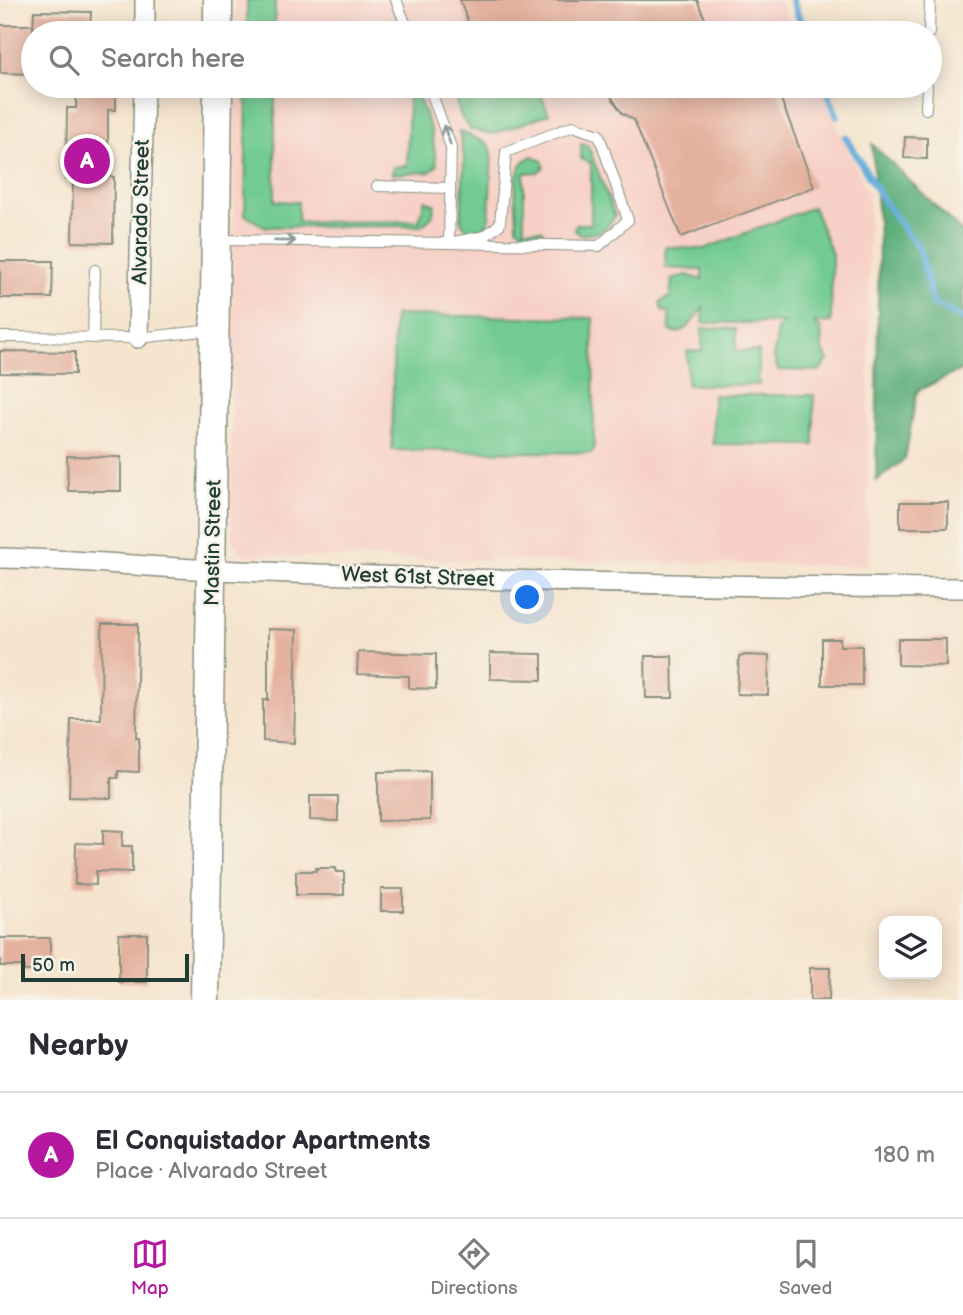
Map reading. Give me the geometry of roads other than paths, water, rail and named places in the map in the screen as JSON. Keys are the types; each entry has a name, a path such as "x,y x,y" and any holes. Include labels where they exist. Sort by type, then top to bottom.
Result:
{"street":[{"path":"145,0 145,21"},
{"path":"218,0 218,21"},
{"name":"Alvarado Street","path":"138,338 144,98"},
{"name":"Mastin Street","path":"205,1000 218,98"},
{"name":"West 61st Street","path":"0,558 77,559 213,570 704,587 963,588"}],"lane":[{"path":"396,0 404,21"},
{"path":"929,21 930,0"},
{"path":"433,98 451,147 449,243"},
{"path":"926,98 926,109"},
{"path":"217,240 599,246 628,220 599,135 573,126 506,152 500,224 485,236 449,243"},
{"path":"377,186 449,188"},
{"path":"93,338 95,270"},
{"path":"0,337 138,338 216,330"}],"waterway":[{"path":"792,0 800,21"},
{"path":"830,98 837,116"},
{"path":"846,137 881,197 919,249 933,303 963,319"}],"place":[{"name":"El Conquistador Apartments","path":"87,161"}]}
